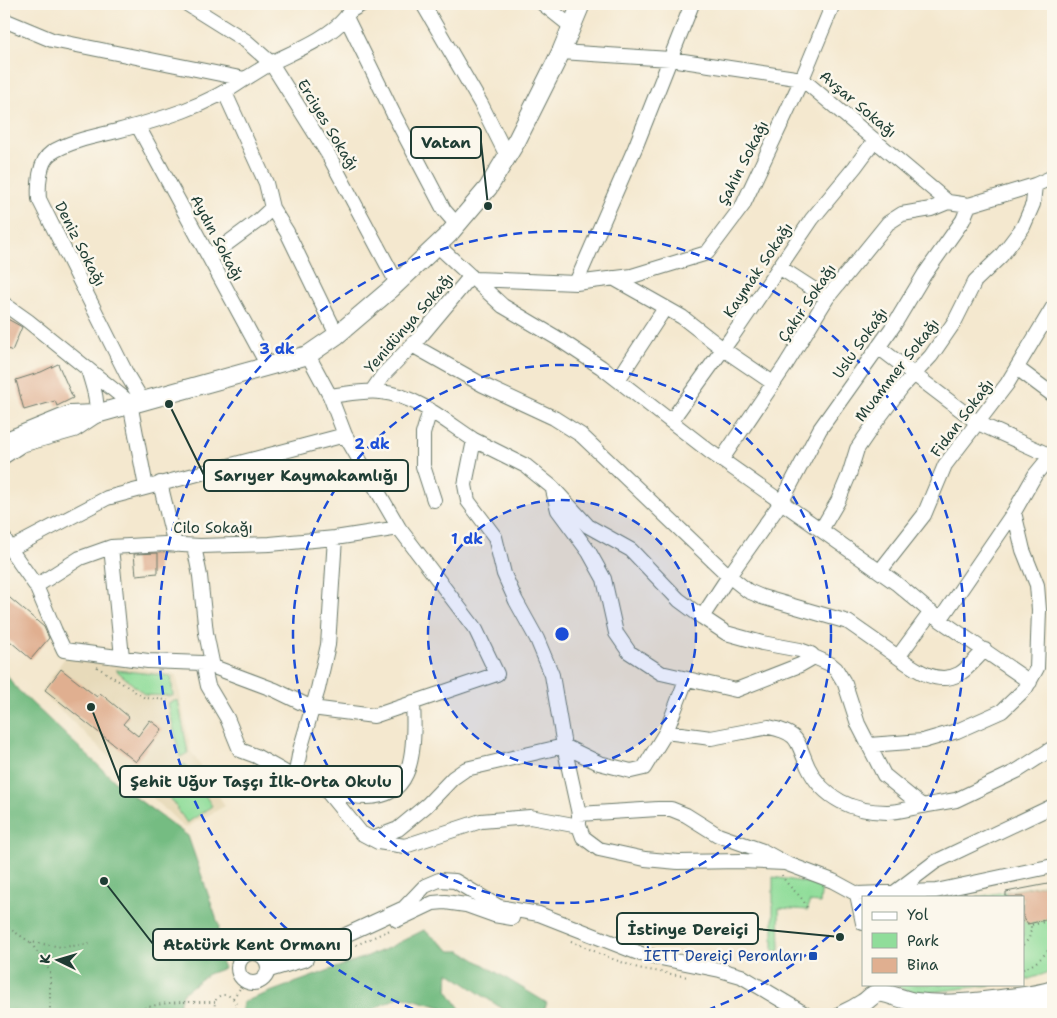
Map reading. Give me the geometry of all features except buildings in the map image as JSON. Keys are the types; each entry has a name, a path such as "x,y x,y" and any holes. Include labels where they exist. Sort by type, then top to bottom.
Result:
{"main road":[{"path":"4,454 21,443 74,428 96,414 136,401 308,355 337,334 397,283 437,245 457,225 488,188 507,156 561,52 581,4"},
{"path":"4,442 70,415 96,414"},
{"path":"843,1014 875,998 943,1004 1047,1003"},
{"path":"875,998 896,1005 895,1014"},
{"path":"983,1014 1047,1003"}],"street":[{"name":"Erciyes Sokağı","path":"187,4 246,41 270,63 328,154 397,283"},
{"path":"423,4 481,104 507,156"},
{"path":"543,4 572,27"},
{"path":"576,283 635,148 692,4"},
{"name":"Şahin Sokağı","path":"473,278 576,283 632,276 707,253 743,205 802,79 833,4"},
{"path":"270,63 305,46 340,25 350,9"},
{"path":"350,9 393,113 444,210 457,225"},
{"path":"4,20 52,40 245,79"},
{"name":"Avşar Sokağı","path":"561,52 670,58 802,79 948,202"},
{"name":"Deniz Sokağı","path":"136,401 127,374 39,199 38,182 42,167 50,153 76,142 138,126 175,114 225,94 270,63"},
{"path":"225,94 266,183 272,208 287,232 337,334"},
{"name":"Aydın Sokağı","path":"138,126 268,366"},
{"name":"Kaymak Sokağı","path":"671,421 724,349 812,219 875,140"},
{"path":"948,202 969,205 1035,185 1053,177"},
{"name":"Muammer Sokağı","path":"821,530 838,501 858,449 896,395 931,356 956,321 975,281 1001,256 1023,228 1033,204 1035,185"},
{"name":"Çakır Sokağı","path":"722,459 827,298 888,223 902,214 931,209 948,202"},
{"name":"Uslu Sokağı","path":"702,618 729,576 782,502 820,428 894,325 924,275 963,220 969,205"},
{"path":"209,257 272,208"},
{"path":"437,245 503,306 557,338 618,380 722,459 896,583 935,616 1030,682"},
{"path":"779,267 827,298"},
{"name":"Yenidünya Sokağı","path":"372,391 383,375 473,278"},
{"path":"613,278 682,317 773,383"},
{"path":"4,304 88,369 136,401 146,487"},
{"name":"Fidan Sokağı","path":"880,572 924,515 945,465 1017,368 1053,307"},
{"path":"618,380 665,308"},
{"path":"412,345 483,385 554,418 581,435 729,576 748,591 848,622 927,676 945,677 957,675 985,650"},
{"path":"878,347 978,423 1052,455 1035,475 1014,512 935,616 898,657"},
{"path":"308,355 330,396 345,435 399,528 476,630 497,674 374,716 312,708 275,690 208,665 148,661 64,650 54,632 36,586 7,544 107,498 345,435"},
{"path":"1017,368 1053,395"},
{"path":"88,369 98,402 96,414"},
{"path":"330,396 372,391 383,392 407,398 430,410 474,440 526,466 552,486 588,526 631,550 679,600 702,618 726,633 762,643 800,650 830,664 836,669 845,684 858,724 884,775 922,806"},
{"path":"430,410 423,434 423,466 434,500"},
{"path":"474,440 465,485 468,501 495,537 504,574 516,602 537,639 552,675 564,746 584,837 600,849 645,859 678,862 742,861 784,863"},
{"path":"160,483 175,544"},
{"path":"552,486 558,510 588,552 604,579 616,633 629,652 661,673 736,690 800,665 814,657"},
{"path":"869,744 924,740 957,731 1002,711 1030,682 1037,668 1039,610 1037,585 1023,550 1014,512"},
{"name":"Cilo Sokağı","path":"36,586 80,558 111,547 175,544 194,546 270,544 336,538 399,528"},
{"path":"295,778 300,750 328,646 336,538"},
{"path":"194,546 200,576 206,633 208,686 227,718 240,750 256,756 295,778 337,794 375,797 388,793 398,787 406,774 414,734 414,702"},
{"path":"111,547 122,657"},
{"path":"372,839 398,829 427,805 453,778 466,769 564,746 599,763 631,771 644,768 666,732 686,680"},
{"path":"666,732 711,738 769,727 793,734 798,741 809,769 824,792 850,807 868,811 889,812 956,800 1017,771 1053,748"},
{"path":"326,790 361,833 378,842 405,846 481,821 530,817 579,820 671,809 686,815 718,835 764,851 784,863 833,881 857,894 936,892 1053,866"},
{"path":"894,893 935,862 1053,806"},
{"path":"250,950 299,954 315,950 404,908 425,886 440,880 455,881 499,907 539,914 641,954 741,976 805,1014"},
{"path":"857,894 862,918"},
{"path":"250,950 241,960 238,970 247,982 256,983 269,975 322,956 433,902 445,902 466,905 494,915 538,922 615,955 653,966 733,981 795,1014"},
{"path":"250,950 264,956 267,961 269,975"}],"path":[{"path":"95,654 96,667 145,698 168,700"},
{"path":"784,863 781,876 794,892 803,899 806,909"},
{"path":"1024,922 1031,925 1053,920"},
{"path":"4,925 30,942 50,971 50,1014"},
{"path":"1024,943 1029,940 1031,925"},
{"path":"354,946 391,929"},
{"path":"569,940 638,968 694,978"},
{"path":"30,942 62,947 91,944"},
{"path":"1024,969 1034,965 1053,944"},
{"path":"250,950 238,954 234,969 237,979 243,985 258,986 264,984 269,975"},
{"path":"233,998 243,985"},
{"path":"219,1014 215,1009 215,1002 219,996 223,995 233,998"},
{"path":"231,1014 236,1007 233,998"},
{"path":"131,1014 144,1007 172,1002 215,1002"}],"shaded area":[{"path":"66,656 176,674 191,751 225,806 185,828 41,692"}],"green space":[{"path":"116,670 171,676 173,696 145,695"},
{"path":"4,672 18,690 120,786 188,836 219,926 215,947 224,968 208,974 183,993 178,1007 208,1009 211,1014 4,1014"},
{"path":"178,700 188,753 180,757 168,703"},
{"path":"185,764 212,806 187,823 159,782"},
{"path":"773,877 822,885 820,903 809,902 808,910 779,908 780,951 773,951"},
{"path":"1053,883 1053,971 1024,981 1024,896 982,896"},
{"path":"424,930 451,951 461,951 547,1003 542,1014 510,1014 448,972 447,990 463,1013 401,996 363,1014 241,1014 243,1002 384,950"},
{"path":"898,986 983,986 917,994"}],"waterway":[{"path":"157,1014 188,1011"}],"place":[{"name":"Vatan","path":"488,206"},
{"name":"Sarıyer Kaymakamlığı","path":"169,404"},
{"name":"Şehit Uğur Taşçı İlk-Orta Okulu","path":"91,707"},
{"name":"Atatürk Kent Ormanı","path":"104,881"},
{"name":"İstinye Dereiçi","path":"840,937"},
{"name":"İETT Dereiçi Peronları","path":"813,956"}]}
